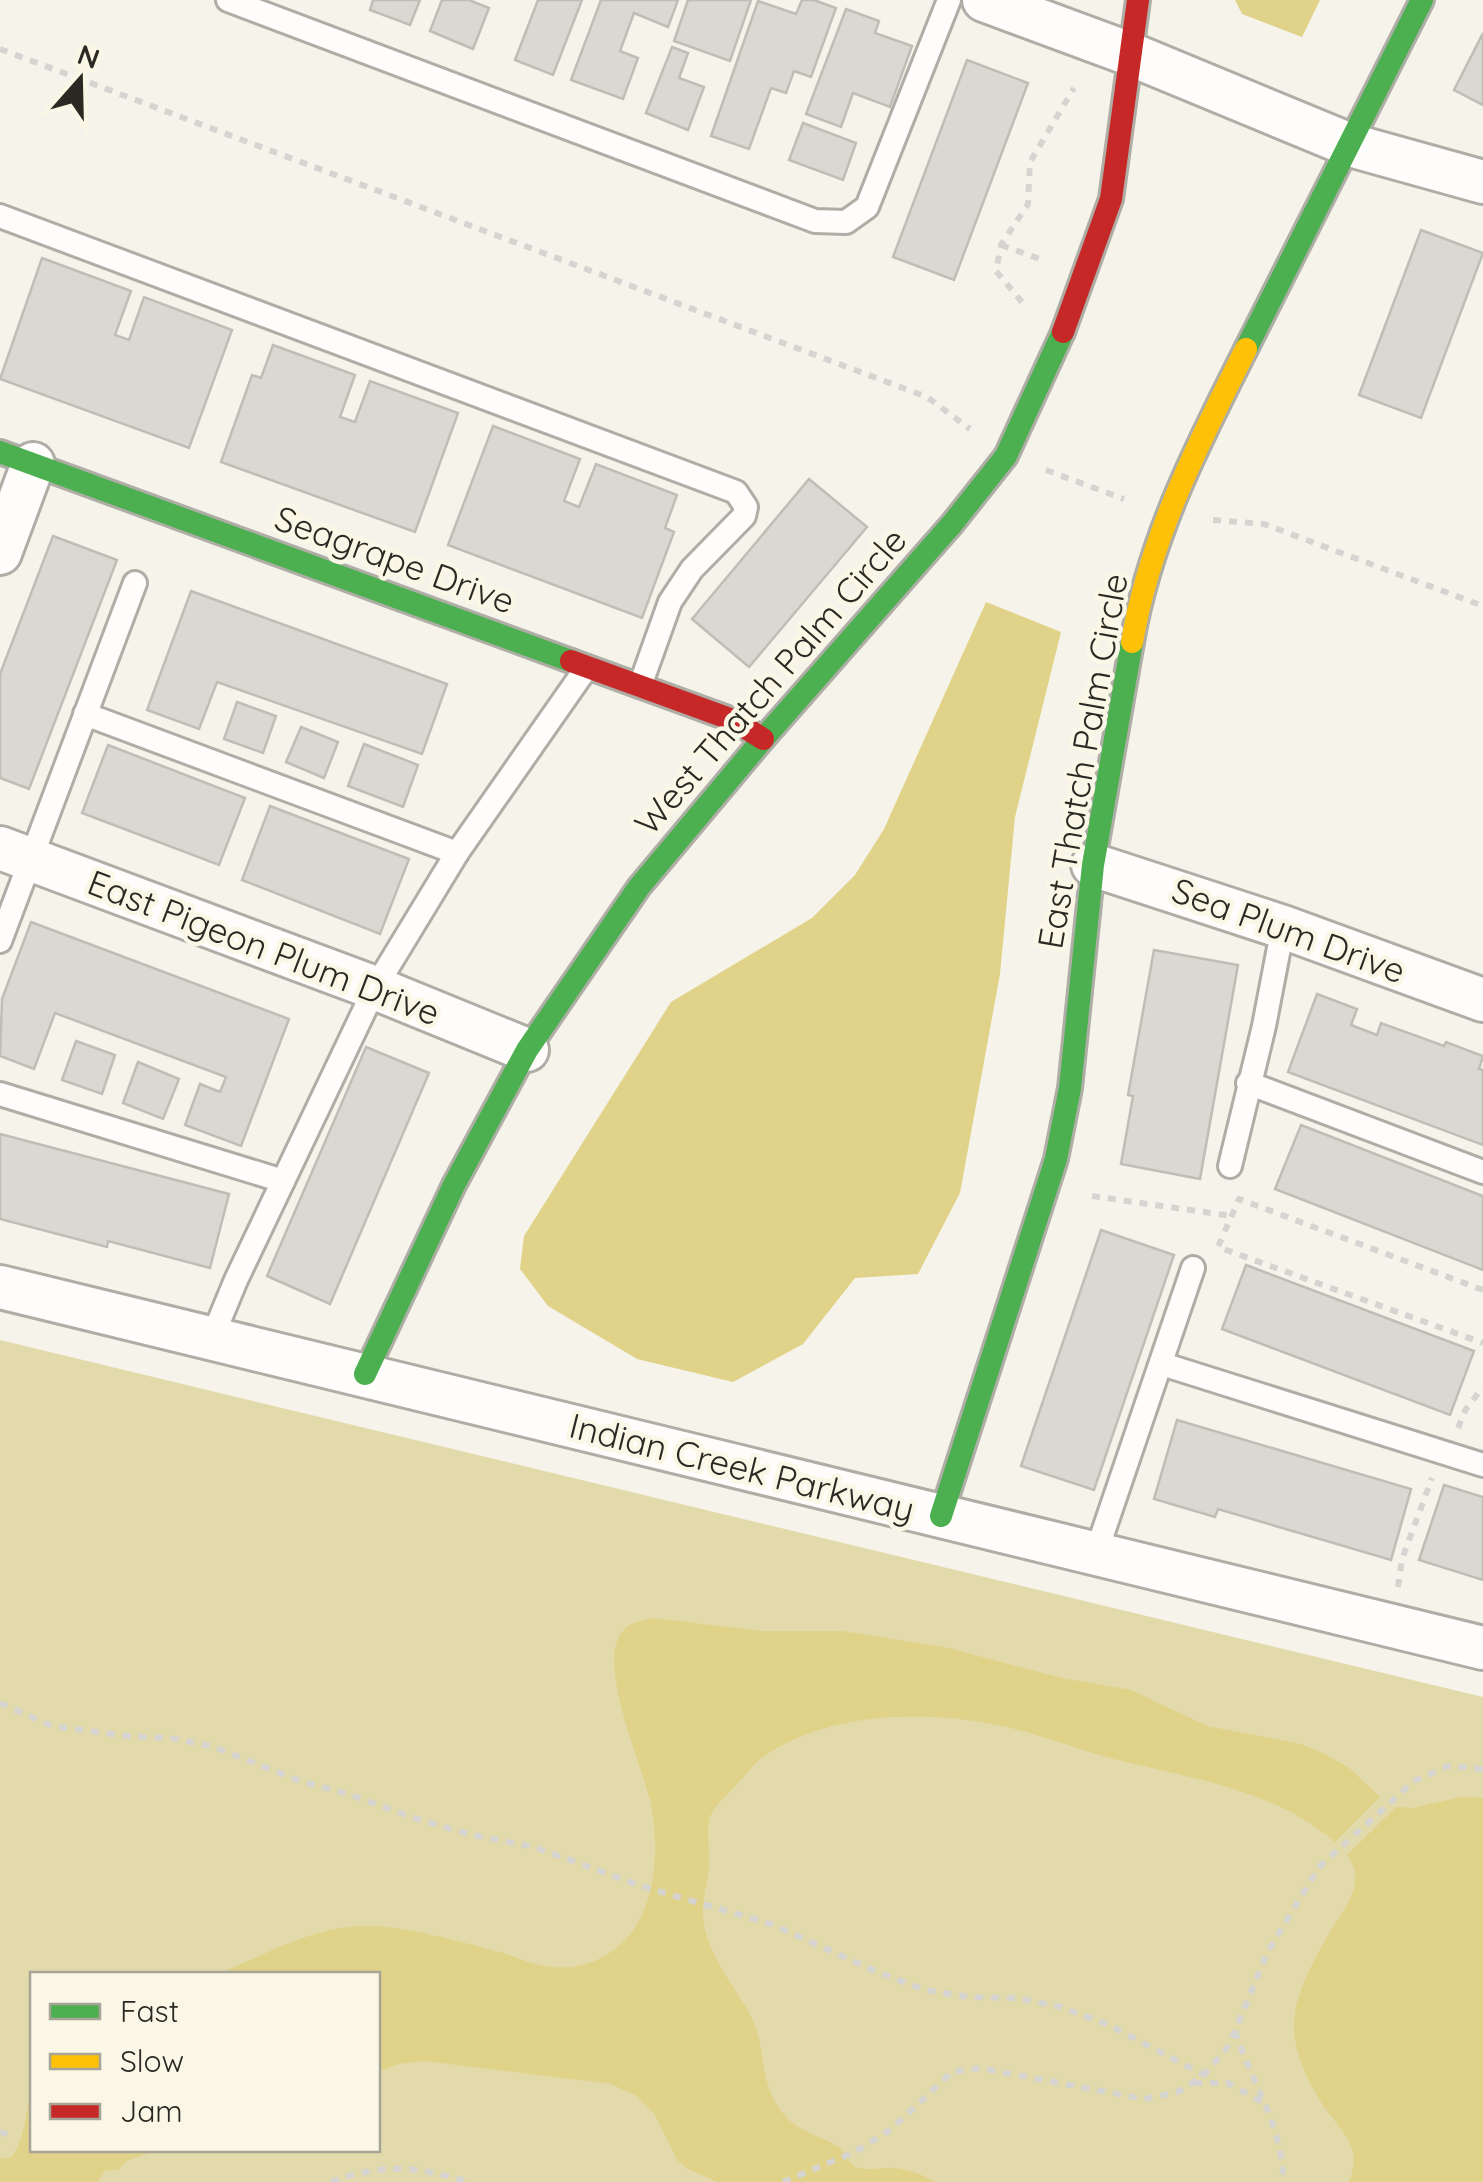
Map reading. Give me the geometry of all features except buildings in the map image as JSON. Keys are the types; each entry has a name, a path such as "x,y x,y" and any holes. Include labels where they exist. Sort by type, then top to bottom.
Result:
{"street":[{"path":"984,0 1130,54 1350,145 1483,182"},
{"name":"West Thatch Palm Circle","path":"365,1374 454,1185 527,1050 638,888 1006,456 1059,343 1111,199 1138,0"},
{"name":"East Thatch Palm Circle","path":"940,1516 1056,1159 1070,1088 1093,864 1138,605 1166,515 1191,457 1422,0"},
{"path":"0,552 17,458"},
{"name":"Seagrape Drive","path":"17,458 732,720 763,739"},
{"name":"East Pigeon Plum Drive","path":"15,854 375,988 527,1050"},
{"name":"Sea Plum Drive","path":"1093,864 1283,927 1483,1000"},
{"name":"Indian Creek Parkway","path":"0,1287 1483,1648"}],"lane":[{"path":"228,0 816,221 846,222 867,207 948,0"},
{"path":"0,216 736,492 746,507 744,516 692,569 670,602 640,686"},
{"path":"0,941 15,854 86,714 135,583"},
{"path":"212,1338 375,988 458,853 586,667"},
{"path":"86,714 458,853"},
{"path":"1230,1166 1283,927"},
{"path":"1248,1083 1483,1172"},
{"path":"0,1094 283,1181"},
{"path":"1096,1553 1193,1268"},
{"path":"1162,1364 1483,1465"}],"path":[{"path":"0,49 927,398 1006,456 1166,515 1264,524 1483,606"},
{"path":"1022,302 996,271 1001,245 1028,204 1030,162 1074,88"},
{"path":"1001,245 1040,259"},
{"path":"1092,1196 1232,1216"},
{"path":"1483,1290 1239,1199 1218,1247 1483,1343"},
{"path":"1452,1440 1466,1409 1483,1387"},
{"path":"1398,1588 1402,1558 1435,1472"},
{"path":"0,1703 52,1726 178,1739 214,1747 300,1782 472,1835 534,1847 642,1886 771,1924 875,1972 925,1990 1016,1998 1060,2007 1109,2026 1204,2075"},
{"path":"783,2182 855,2152 890,2130 952,2072 980,2068 1144,2099 1178,2092 1204,2075 1229,2045 1268,1951 1319,1867 1414,1781 1448,1766 1483,1769"},
{"path":"1235,2030 1284,2163 1283,2182"},
{"path":"1193,2083 1228,2083 1264,2104"},
{"path":"331,2182 396,2167 468,2182"}],"shaded area":[{"path":"1235,0 1320,0 1302,37 1242,14"},
{"path":"986,602 1061,632 1015,817 1000,974 960,1193 918,1274 855,1278 803,1344 733,1382 637,1359 548,1306 520,1269 524,1236 671,1002 812,918 855,875 884,829"},
{"path":"0,1340 1483,1697 1483,2182 0,2182"},
{"path":"653,1618 761,1631 842,1631 944,1647 1062,1678 1131,1690 1207,1726 1301,1744 1325,1754 1349,1768 1380,1797 1335,1842 1285,1809 1228,1787 1110,1758 1023,1731 958,1719 887,1717 852,1722 787,1743 759,1760 710,1817 703,1914 713,1952 754,2023 771,2093 789,2120 842,2150 856,2167 905,2170 936,2182 717,2182 677,2160 654,2113 635,2095 611,2084 424,2061 380,2071 380,1972 223,1972 292,1942 349,1927 417,1932 556,1967 585,1964 612,1952 641,1917 653,1876 655,1847 651,1804 624,1718 615,1670 620,1635 634,1623"},
{"path":"1460,1797 1483,1798 1483,2182 1349,2182 1353,2150 1319,2099 1299,2056 1294,2023 1301,1990 1354,1887 1353,1866 1347,1855 1396,1807 1413,1808"},
{"path":"30,2100 30,2152 152,2152 126,2161 118,2170 106,2170 97,2182 0,2182 0,2159 12,2157"}],"traffic: fast":[{"path":"1246,349 1422,0"},
{"path":"365,1374 454,1185 527,1050 639,887 1006,456 1063,332"},
{"path":"0,452 571,661"},
{"path":"941,1516 1056,1159 1070,1088 1093,865 1132,642"}],"traffic: slow":[{"path":"1132,642 1163,528 1246,349"}],"traffic: jam":[{"path":"1063,332 1111,199 1138,0"},
{"path":"571,661 733,720 763,739"}]}
